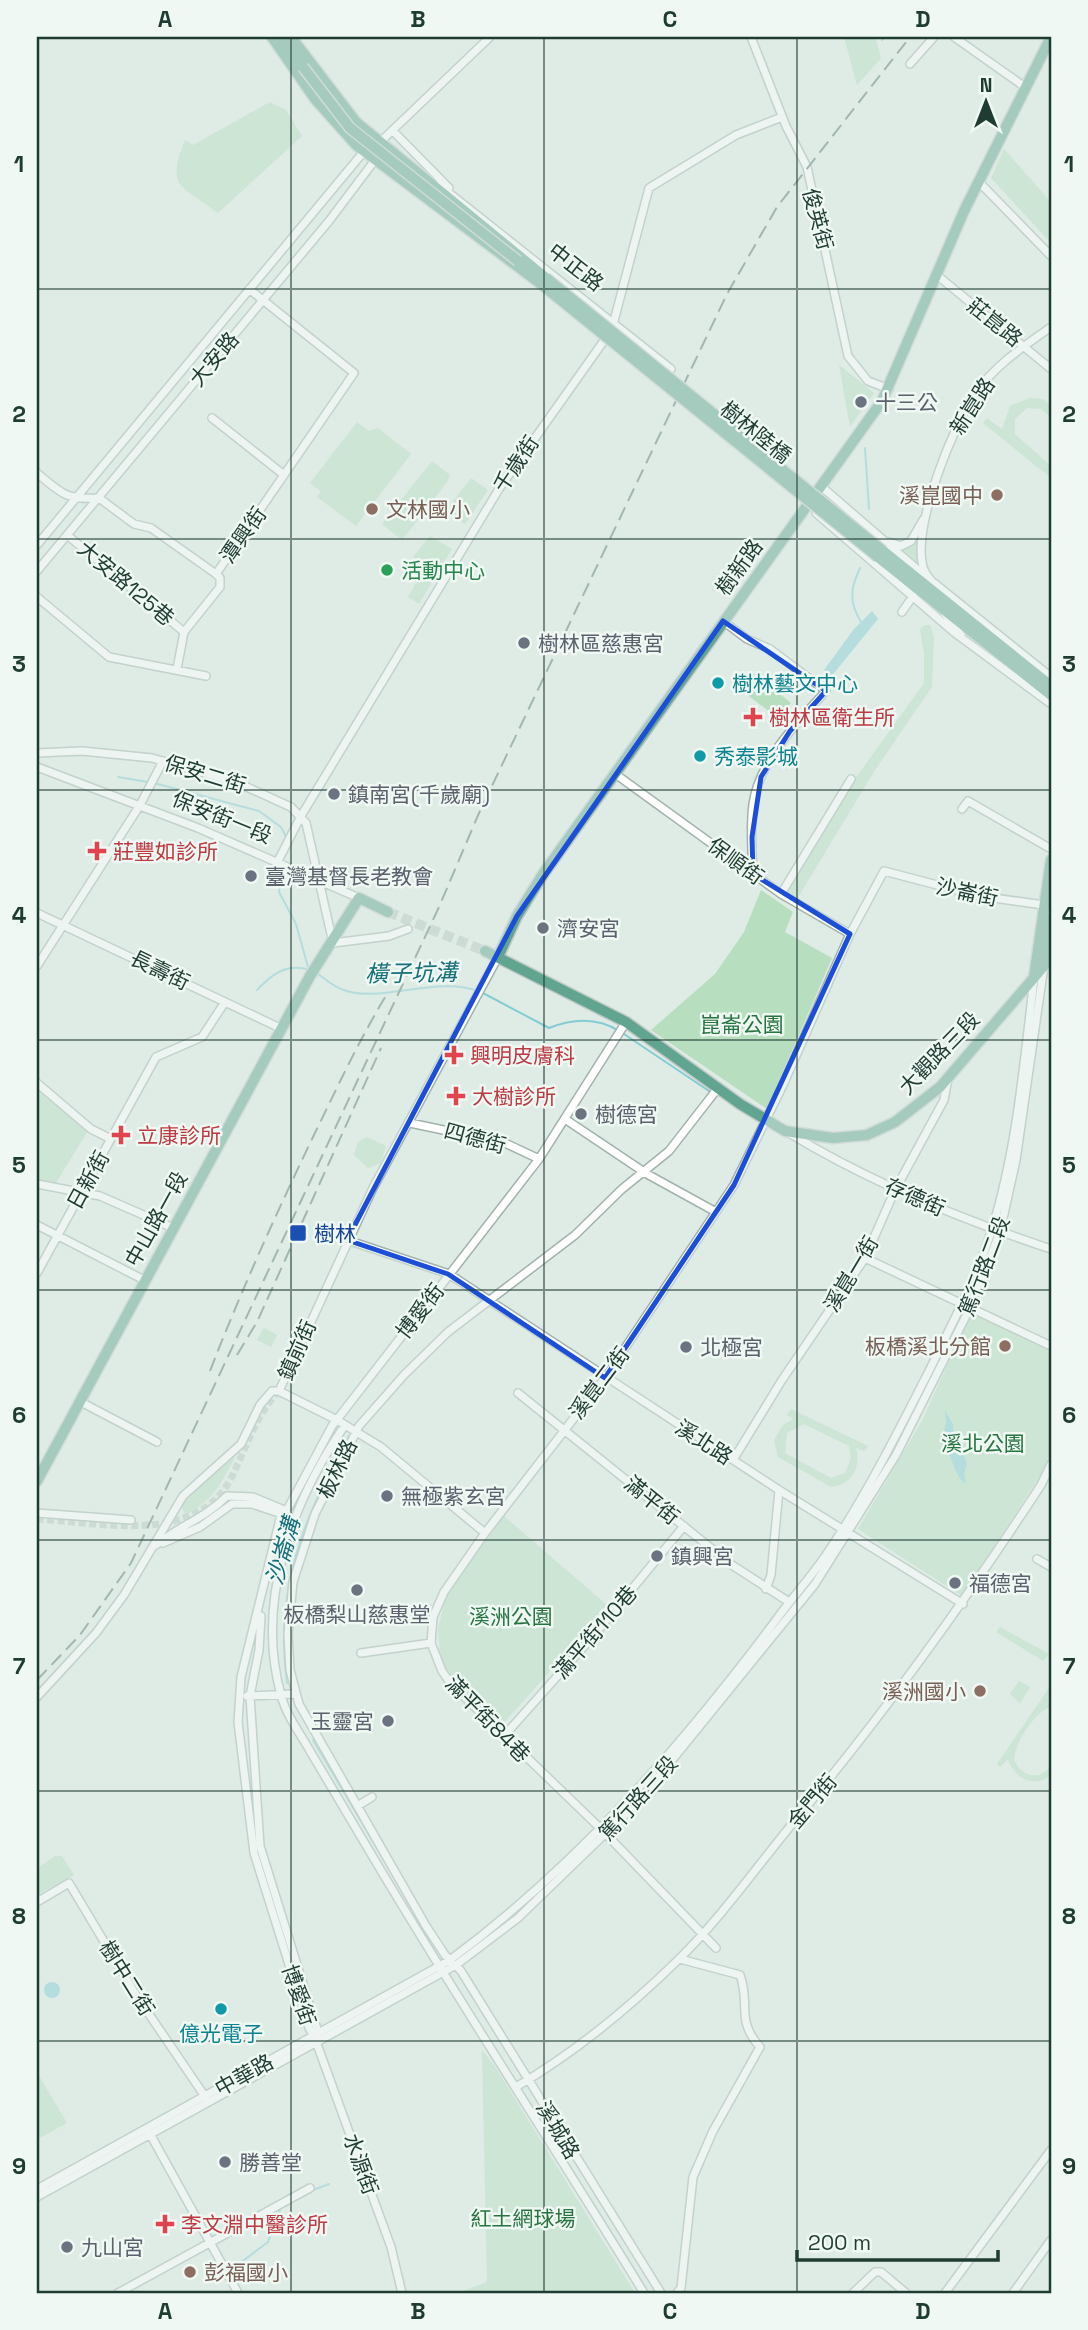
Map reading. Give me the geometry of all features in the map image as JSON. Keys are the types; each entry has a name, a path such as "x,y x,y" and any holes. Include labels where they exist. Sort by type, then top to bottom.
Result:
{"main road":[{"path":"272,37 315,99 363,151 376,161"},
{"name":"樹林陸橋","path":"282,37 351,128 882,550 947,609 1045,679"},
{"path":"290,37 356,122 416,170"},
{"name":"樹新路","path":"498,957 517,916 614,773 822,487 889,389 979,182 1051,37"},
{"name":"樹林陸橋","path":"376,161 424,199 543,281"},
{"name":"樹林陸橋","path":"416,170 543,281"},
{"path":"1045,679 1051,686"},
{"path":"1045,679 1051,695"},
{"path":"1034,978 1048,906 1051,860"},
{"name":"保安街一段","path":"359,898 388,912"},
{"name":"中山路一段","path":"37,1481 40,1468 312,973 359,898"},
{"path":"1044,966 1051,918"},
{"path":"485,951 625,1024 719,1088"},
{"name":"大觀路三段","path":"719,1088 785,1130 811,1137 867,1135 895,1122 921,1104 948,1077 1044,966"}],"street":[{"name":"大安路","path":"37,545 363,151 382,142 491,37"},
{"name":"俊英街","path":"751,37 782,117 807,167 848,356 868,381 889,389"},
{"path":"910,64 933,37"},
{"path":"954,37 1025,87"},
{"name":"千歲街","path":"281,862 285,845 301,816 499,489 603,342 614,321 649,188 736,135 782,117"},
{"path":"393,131 457,196"},
{"name":"大安路","path":"37,571 376,161 382,142"},
{"path":"416,170 457,196"},
{"path":"979,182 1051,256"},
{"name":"中正路","path":"457,196 671,369"},
{"name":"莊崑路","path":"938,276 1051,369"},
{"path":"249,289 263,300"},
{"name":"潭興街","path":"177,668 184,632 220,587 220,578 216,574 354,373 263,300"},
{"name":"新崑路","path":"936,584 922,565 928,510 944,453 969,403 1002,363 1051,327"},
{"path":"212,418 284,475"},
{"path":"37,473 64,496 74,499 99,498 134,524 151,528 216,574"},
{"path":"822,487 882,550 936,584 1045,679"},
{"path":"808,506 968,643 1051,704"},
{"name":"新崑路","path":"882,550 911,541 928,510"},
{"name":"大安路125巷","path":"67,535 184,632"},
{"path":"902,612 913,596"},
{"path":"37,597 109,657 177,668 206,676"},
{"path":"947,609 968,643"},
{"path":"947,609 1045,679"},
{"path":"723,621 747,639 770,649 825,691 798,721 761,777 753,803 753,874"},
{"name":"保安二街","path":"37,753 122,752 163,761 264,793 301,816"},
{"path":"37,966 140,805 163,761"},
{"name":"保安街一段","path":"37,767 281,862 359,898"},
{"name":"保順街","path":"614,773 781,894 851,779"},
{"path":"962,808 968,801 1051,849"},
{"path":"301,816 306,823 332,943 389,936 408,929"},
{"name":"沙崙街","path":"884,871 979,896 1048,906"},
{"name":"溪崑二街","path":"431,1643 433,1617 444,1592 485,1534 605,1378 734,1185 850,934 884,871"},
{"path":"781,894 850,934"},
{"name":"長壽街","path":"37,913 282,1029"},
{"name":"鎮前街","path":"37,1697 96,1633 153,1548 183,1496 241,1444 260,1405 272,1391 279,1391 347,1240 498,957"},
{"name":"大觀路三段","path":"1044,966 1051,957"},
{"name":"篤行路二段","path":"797,1608 846,1530 966,1306 996,1231 1017,1156 1044,966"},
{"name":"篤行路二段","path":"996,1231 1018,1106 1034,978"},
{"name":"日新街","path":"37,1273 156,1057 202,1037 225,1002"},
{"name":"博愛街","path":"316,2038 309,2028 254,1853 238,1721 246,1654 284,1513 337,1420 539,1160 625,1024"},
{"name":"溪崑一街","path":"733,1460 788,1371 865,1258 895,1191 944,1100 948,1077"},
{"path":"37,1083 91,1129 111,1139"},
{"name":"板林路","path":"453,1963 426,1926 295,1695 288,1633 293,1582 315,1514 356,1431 404,1375 448,1332 575,1235 669,1151 719,1088"},
{"path":"565,1119 644,1172 716,1212"},
{"name":"四德街","path":"410,1122 495,1140 539,1160"},
{"name":"存德街","path":"785,1130 895,1191 996,1231 1051,1249"},
{"path":"37,1184 82,1191 173,1228"},
{"path":"37,1224 144,1280"},
{"name":"溪北路","path":"347,1240 449,1274 779,1490 963,1604"},
{"path":"865,1258 1051,1346"},
{"path":"279,1391 337,1420 381,1447 485,1534"},
{"name":"滿平街","path":"518,1393 566,1428 684,1526 766,1589 789,1602"},
{"path":"79,1401 156,1442"},
{"path":"345,1425 317,1470 294,1518 278,1575 273,1616 281,1694 285,1708 325,1777 442,1969"},
{"name":"金門街","path":"516,2087 563,2057 680,1959 857,1748 963,1604 1041,1485 1051,1464"},
{"path":"766,1589 771,1575 779,1490"},
{"path":"153,1548 170,1533 198,1521 227,1496 253,1497 294,1518"},
{"path":"153,1548 200,1527 232,1504 252,1504 284,1513"},
{"path":"37,1513 131,1520"},
{"name":"滿平街110巷","path":"503,1737 594,1635 684,1526"},
{"name":"篤行路二段","path":"789,1602 846,1530"},
{"path":"1037,1559 1051,1567"},
{"name":"博愛街","path":"261,1602 259,1650 250,1696 260,1846 317,2029 316,2038"},
{"name":"篤行路三段","path":"604,1832 729,1681 789,1602"},
{"name":"篤行路三段","path":"453,1963 604,1832 677,1755 797,1608"},
{"path":"361,1653 431,1643"},
{"name":"滿平街84巷","path":"431,1643 442,1671 451,1684 604,1832 716,1948"},
{"path":"240,1696 295,1695"},
{"path":"359,1805 372,1797"},
{"name":"樹中二街","path":"37,1902 69,1883 136,1995 206,2099"},
{"path":"677,2293 681,2288 693,2177 713,2131 760,2047 747,2033 744,1987 740,1975 680,1959"},
{"name":"中華路","path":"37,2189 453,1963"},
{"name":"溪城路","path":"453,1963 661,2293"},
{"name":"溪城路","path":"442,1969 644,2293"},
{"name":"水源街","path":"316,2038 391,2247 402,2293"},
{"path":"148,2131 238,2293"},
{"path":"945,2293 1051,2150"},
{"name":"中華路","path":"37,2197 91,2159"},
{"path":"118,2293 310,2189"},
{"path":"1013,2293 1051,2240"},
{"path":"853,2293 875,2272 881,2272 906,2293"}],"highlighted area":[{"path":"723,621 826,691 790,731 761,777 752,837 753,874 850,934 734,1185 605,1378 448,1274 347,1240 517,916"}],"green space":[{"path":"844,37 875,37 881,58 857,85"},
{"path":"270,102 286,110 302,136 218,213 180,184 177,168 185,140 193,145"},
{"path":"1004,149 1051,202 1051,243 991,178"},
{"path":"839,365 874,393 850,427"},
{"path":"1030,398 1043,399 1051,406 1051,417 1041,409 1027,408 1015,419 1015,434 1051,466 1051,478 983,423 987,418 1002,429 1010,406"},
{"path":"357,422 369,431 378,428 411,454 356,526 317,497 321,491 310,483"},
{"path":"432,461 450,475 448,481 402,540 382,524"},
{"path":"471,478 488,490 465,524 446,510"},
{"path":"430,536 452,549 419,604 408,597 426,565 413,557"},
{"path":"917,540 919,569 897,548 907,547"},
{"path":"930,625 934,637 932,687 875,770 797,899 786,891 823,834 842,797 924,683 924,654 920,629"},
{"path":"755,674 791,703 778,718 742,691"},
{"name":"崑崙公園","path":"761,890 793,912 785,932 832,958 767,1109 651,1030 715,974 744,932"},
{"path":"37,1086 89,1129 54,1186 37,1183"},
{"path":"367,1137 386,1146 381,1163 368,1168 354,1155 358,1142"},
{"name":"溪北公園","path":"971,1312 1051,1349 1051,1454 1038,1479 962,1596 858,1529 922,1421"},
{"path":"264,1328 277,1335 271,1347 257,1340"},
{"path":"791,1409 868,1446 865,1451 856,1448 856,1468 849,1479 831,1487 778,1457 774,1440 783,1425 793,1419 787,1415","holes":["804,1424 849,1446 851,1458 845,1473 831,1478 785,1453 787,1433"]},
{"path":"235,1457 221,1483 209,1498 185,1515 181,1505 203,1481"},
{"name":"溪洲公園","path":"504,1516 608,1606 502,1725 452,1681 440,1655 438,1629 446,1595"},
{"path":"1000,1627 1049,1654 1043,1661 996,1632"},
{"path":"1019,1681 1030,1687 1020,1703 1010,1694"},
{"path":"1051,1685 1048,1700 1051,1700 1051,1707 1033,1721 1022,1737 1014,1759 1025,1773 1041,1774 1051,1766 1051,1775 1038,1781 1025,1780 1015,1772 1008,1759 1000,1767 997,1764"},
{"path":"55,1856 62,1856 74,1875 37,1895 37,1868"},
{"name":"紅土網球場","path":"482,2050 496,2068 635,2293 458,2293 487,2282"},
{"path":"39,2076 67,2123 38,2139 37,2077"}],"water":[{"path":"872,611 878,619 830,678 824,670 854,629"},
{"path":"945,1411 953,1424 954,1439 959,1442 967,1464 964,1473 966,1484 961,1480 941,1443 946,1423"},
{"path":"52,1982 58,1984 58,1996 52,1998 46,1996 44,1990 46,1984"}],"waterway":[{"path":"882,40 885,37"},
{"path":"865,448 869,509"},
{"path":"860,568 852,595 854,608 861,622"},
{"path":"824,681 828,675"},
{"path":"118,777 148,782"},
{"path":"154,783 259,811 281,827 286,837"},
{"path":"281,867 279,892 296,924 308,967"},
{"path":"257,990 281,971 294,968 310,970"},
{"name":"橫子坑溝","path":"318,974 338,988 356,993 372,994 444,986 478,991"},
{"name":"橫子坑溝","path":"483,993 549,1028 584,1021 602,1023 619,1031"},
{"name":"橫子坑溝","path":"624,1034 712,1093"},
{"name":"沙崙溝","path":"287,1683 285,1616 296,1554 318,1495 349,1436"},
{"name":"沙崙溝","path":"313,1740 390,1870"},
{"path":"313,2190 329,2184"},
{"path":"231,2270 268,2242 281,2207"}],"tunnel":[{"path":"388,912 485,951"},
{"path":"37,1519 143,1525 169,1522 193,1514 214,1501 230,1480 263,1411 279,1391"}],"railway":[{"path":"37,1680 80,1635 131,1563 439,907 479,813 727,294 777,207 910,37"},
{"path":"210,1371 246,1282 299,1166 348,1064 387,994"},
{"path":"237,1355 257,1322 381,1048"}],"place":[{"name":"十三公","path":"861,402"},
{"name":"溪崑國中","path":"997,495"},
{"name":"文林國小","path":"372,509"},
{"name":"活動中心","path":"387,570"},
{"name":"樹林區慈惠宮","path":"524,643"},
{"name":"樹林藝文中心","path":"718,683"},
{"name":"樹林區衛生所","path":"753,717"},
{"name":"秀泰影城","path":"700,756"},
{"name":"鎮南宮(千歲廟)","path":"334,794"},
{"name":"莊豐如診所","path":"97,851"},
{"name":"臺灣基督長老教會","path":"251,876"},
{"name":"濟安宮","path":"543,928"},
{"name":"興明皮膚科","path":"454,1055"},
{"name":"大樹診所","path":"456,1096"},
{"name":"樹德宮","path":"581,1114"},
{"name":"立康診所","path":"121,1135"},
{"name":"樹林","path":"298,1233"},
{"name":"板橋溪北分館","path":"1005,1346"},
{"name":"北極宮","path":"686,1347"},
{"name":"無極紫玄宮","path":"387,1496"},
{"name":"鎮興宮","path":"657,1556"},
{"name":"福德宮","path":"955,1583"},
{"name":"板橋梨山慈惠堂","path":"357,1590"},
{"name":"溪洲國小","path":"980,1691"},
{"name":"玉靈宮","path":"388,1721"},
{"name":"億光電子","path":"221,2009"},
{"name":"勝善堂","path":"225,2162"},
{"name":"李文淵中醫診所","path":"165,2224"},
{"name":"九山宮","path":"67,2247"},
{"name":"彭福國小","path":"190,2272"}]}
